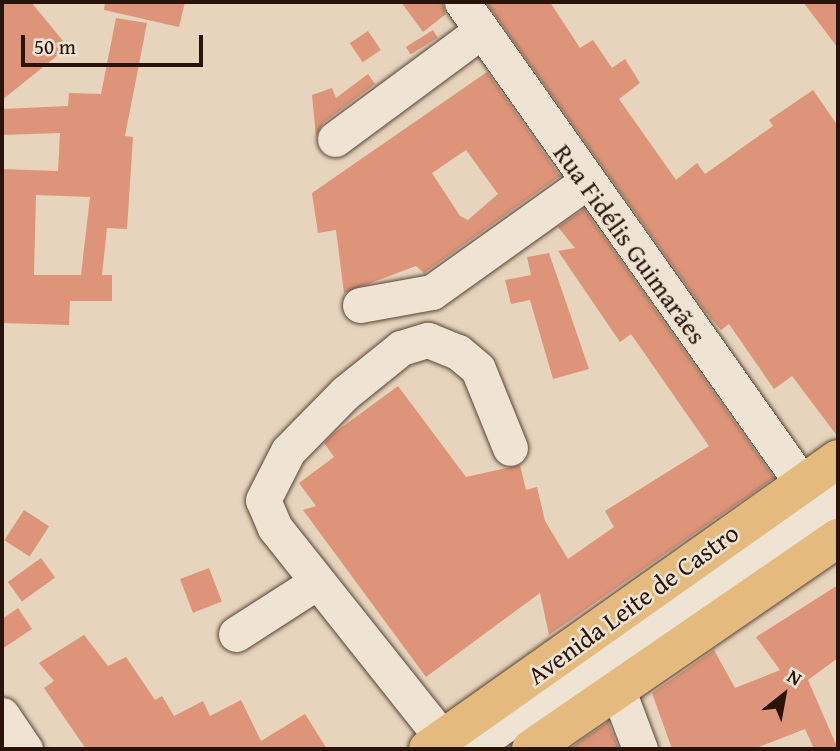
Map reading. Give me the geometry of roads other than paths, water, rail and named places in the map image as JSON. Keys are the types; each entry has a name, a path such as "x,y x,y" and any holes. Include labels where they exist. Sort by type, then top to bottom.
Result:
{"highway":[{"name":"Avenida Leite de Castro","path":"447,746 599,665 828,513 838,459"},
{"name":"Avenida Leite de Castro","path":"531,749 599,665 828,513"}],"street":[{"name":"Rua Fidélis Guimarães","path":"462,2 585,183 828,513"},
{"path":"335,139 481,32"},
{"path":"360,305 432,292 585,183"},
{"path":"447,746 275,528 263,499 266,486 307,432 401,348 428,340 458,352 478,369 510,448"},
{"path":"236,634 317,582"},
{"path":"599,665 626,749"},
{"path":"599,665 640,749"},
{"path":"2,715 25,749"}]}
